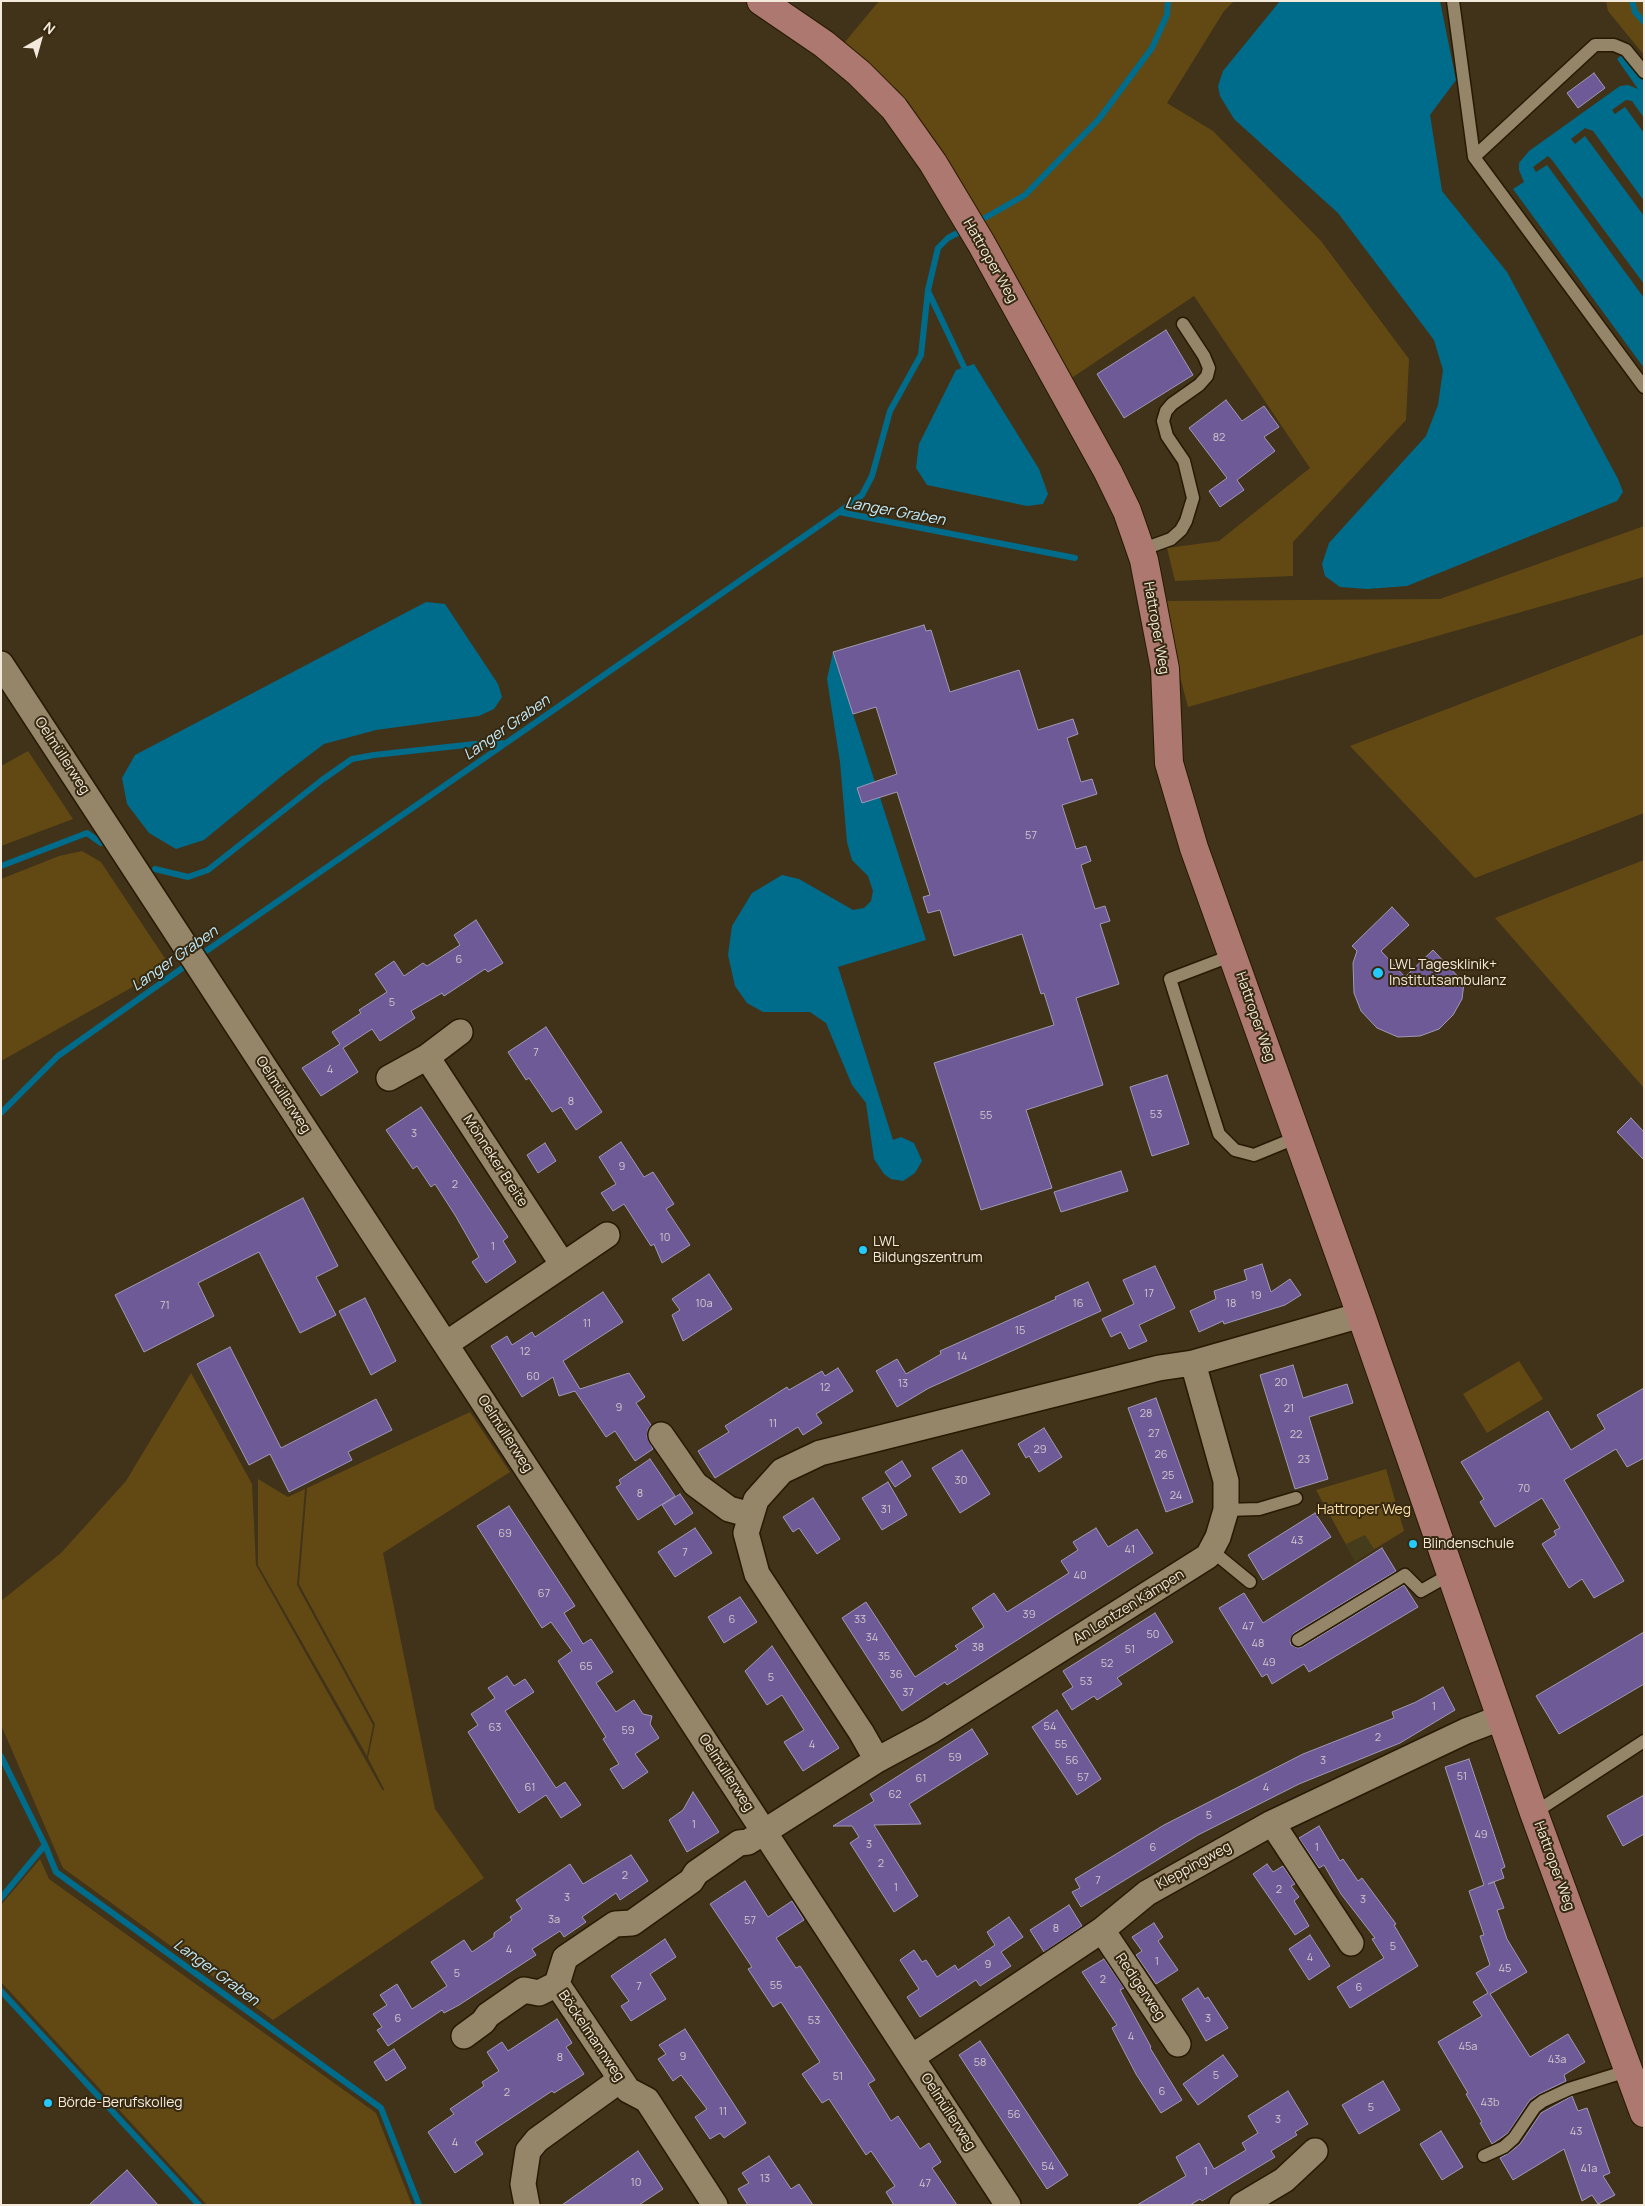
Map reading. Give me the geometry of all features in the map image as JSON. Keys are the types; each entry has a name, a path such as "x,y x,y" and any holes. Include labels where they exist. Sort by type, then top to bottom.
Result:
{"main road":[{"name":"Hattroper Weg","path":"761,1 824,44 859,73 894,108 933,163 981,243 1108,472 1127,511 1141,550 1165,669 1170,763 1194,848 1361,1315 1500,1718 1627,2071 1644,2113"}],"street":[{"name":"Oelmüllerweg","path":"1,664 1008,2205"},
{"path":"389,1078 427,1057 460,1032"},
{"name":"Mönneker Breite","path":"427,1057 563,1265"},
{"path":"446,1344 608,1235"},
{"path":"877,1760 861,1732 756,1574 746,1533 756,1500 782,1471 820,1453 1159,1368 1193,1363 1361,1315"},
{"name":"An Lentzen Kämpen","path":"764,1830 877,1760 931,1731 1208,1556 1218,1537 1226,1510 1226,1482 1193,1363"},
{"path":"661,1434 695,1484 729,1509 751,1515"},
{"name":"Kleppingweg","path":"912,2057 1102,1930 1146,1892 1272,1823 1466,1731 1500,1718"},
{"path":"1272,1823 1351,1942"},
{"name":"Böckelmannweg","path":"464,2036 483,2022 488,2015 524,1990 540,1993 557,1984 565,1958 616,1924 632,1923 691,1881 696,1873 710,1863 739,1843 748,1842 764,1830"},
{"name":"Redigerweg","path":"1102,1930 1178,2044"},
{"name":"Böckelmannweg","path":"557,1984 620,2080 628,2090 647,2100 715,2205"},
{"path":"527,2205 523,2184 528,2151 537,2140 620,2080"},
{"path":"1242,2205 1284,2180 1315,2151"}],"lane":[{"path":"1452,1 1474,157 1644,387"},
{"path":"1474,157 1595,44 1614,45 1626,50 1644,72"},
{"path":"1141,550 1171,539 1181,530 1193,498 1184,461 1167,436 1163,421 1166,411 1172,404 1199,385 1207,376 1209,368 1204,356 1183,324"},
{"path":"1233,955 1170,980 1219,1134 1235,1150 1254,1155 1298,1137"},
{"path":"1226,1510 1259,1508 1296,1498"},
{"path":"1211,1550 1250,1582"},
{"path":"1298,1640 1405,1575 1422,1590 1451,1574"},
{"path":"1534,1813 1644,1741"},
{"path":"1484,2156 1504,2147 1514,2138 1535,2107 1543,2101 1569,2089 1627,2071"}],"green space":[{"path":"879,1 1234,1 1224,11 1167,103 1213,131 1321,241 1409,359 1406,420 1293,542 1293,576 1175,581 1167,548 1219,541 1310,468 1194,296 1070,379 951,173 898,90 840,48"},
{"path":"1606,1 1644,1 1644,55 1608,11"},
{"path":"1644,526 1644,577 1188,707 1160,601 1440,599"},
{"path":"1644,634 1644,813 1475,878 1350,746"},
{"path":"28,751 73,819 1,846 1,766"},
{"path":"82,851 101,862 170,966 1,1061 1,879 59,856"},
{"path":"1644,860 1644,1088 1495,918"},
{"path":"1519,1361 1543,1399 1487,1433 1463,1394"},
{"path":"191,1373 252,1484 256,1565 383,1791 384,1789 368,1758 375,1724 299,1584 307,1488 470,1412 510,1472 383,1553 435,1809 484,1878 273,2020 63,1868 1,1725 1,1601 61,1553 126,1481"},
{"name":"Hattroper Weg","path":"1386,1469 1404,1531 1355,1561 1316,1490"},
{"path":"258,1479 288,1497 305,1489 297,1585 373,1725 367,1756 258,1565"},
{"path":"40,1859 49,1879 376,2113 412,2205 207,2205 1,1982 1,1905"}],"sand":[{"path":"1365,1535 1374,1549 1355,1561 1346,1544"}],"water":[{"path":"1280,1 1440,1 1456,80 1430,115 1442,191 1507,272 1618,479 1623,492 1617,501 1407,586 1367,589 1340,587 1325,576 1322,564 1329,543 1426,436 1438,405 1443,370 1434,340 1338,213 1234,119 1220,96 1218,86 1223,71"},
{"path":"1623,54 1644,82 1644,118 1632,101 1626,100 1612,110 1615,114 1625,107 1644,133 1644,201 1593,131 1585,128 1571,139 1575,144 1585,136 1644,216 1644,284 1552,160 1548,156 1533,167 1536,172 1547,165 1644,298 1644,368 1513,189 1524,182 1519,170 1519,163 1529,151 1620,86 1628,85 1638,89 1617,59"},
{"path":"974,364 1039,469 1048,494 1043,504 1027,506 927,485 916,468 919,444 956,370"},
{"path":"426,602 445,604 498,684 502,697 494,709 479,716 376,730 324,744 204,840 176,849 149,833 127,804 122,778 135,755"},
{"path":"833,652 926,940 838,967 893,1140 901,1137 914,1143 922,1161 915,1173 903,1181 891,1179 884,1174 874,1159 866,1103 852,1085 826,1023 810,1012 763,1012 747,1003 735,986 728,955 732,926 752,893 782,875 799,879 853,910 864,908 871,901 873,891 868,876 852,860 847,842 840,762 827,679"}],"building":[{"path":"1594,73 1605,88 1578,108 1567,93"},
{"path":"1166,330 1193,375 1124,418 1097,374"},
{"path":"1226,400 1242,421 1264,406 1279,427 1264,437 1275,451 1237,480 1244,490 1220,507 1209,491 1227,478 1189,428"},
{"path":"924,625 926,631 931,630 950,692 1019,670 1038,730 1073,719 1078,734 1067,738 1081,782 1092,779 1097,794 1062,805 1076,849 1086,846 1091,861 1081,865 1095,909 1105,906 1110,921 1100,924 1119,984 1076,998 1103,1085 1026,1110 1052,1188 981,1210 934,1063 1054,1025 1044,993 1041,994 1022,934 954,956 940,910 928,913 923,897 930,895 897,792 862,803 857,788 897,774 876,707 853,714 833,652"},
{"name":"LWL Tagesklinik+ Institutsambulanz","path":"1392,907 1409,925 1381,951 1405,977 1433,950 1464,983 1462,999 1453,1015 1439,1029 1420,1036 1398,1037 1377,1028 1361,1011 1354,993 1353,963 1357,951 1352,946"},
{"path":"476,920 503,963 488,972 485,969 444,996 442,993 411,1011 415,1018 380,1041 372,1029 343,1048 358,1072 321,1096 302,1068 340,1044 332,1032 361,1013 359,1010 387,992 375,974 394,961 404,976 423,963 427,966 460,945 454,935"},
{"path":"546,1027 602,1112 576,1130 561,1107 552,1112 529,1078 526,1080 508,1052"},
{"path":"1167,1075 1189,1144 1152,1156 1130,1087"},
{"path":"421,1107 508,1237 503,1241 516,1262 486,1283 472,1262 479,1257 435,1184 431,1187 417,1166 413,1169 386,1130"},
{"path":"1631,1118 1644,1132 1644,1160 1617,1132"},
{"path":"621,1142 644,1177 653,1172 674,1204 666,1209 690,1245 662,1263 654,1244 651,1246 624,1204 613,1211 601,1193 616,1184 599,1157"},
{"path":"545,1143 556,1161 538,1173 527,1155"},
{"path":"1121,1171 1128,1191 1061,1212 1054,1192"},
{"path":"303,1198 338,1266 316,1277 336,1315 300,1333 259,1252 198,1283 214,1316 144,1352 115,1295"},
{"path":"1262,1264 1271,1292 1290,1279 1301,1295 1285,1305 1224,1324 1223,1321 1199,1332 1190,1311 1216,1299 1214,1291 1247,1280 1244,1270"},
{"path":"1155,1266 1175,1308 1139,1325 1147,1341 1129,1349 1121,1332 1111,1337 1102,1319 1134,1304 1123,1280"},
{"path":"709,1274 732,1309 683,1341 672,1315 680,1310 672,1299"},
{"path":"1088,1282 1101,1311 929,1388 897,1407 876,1371 897,1359 906,1374 941,1354 940,1351 1056,1299 1055,1297"},
{"path":"603,1292 623,1322 563,1361 580,1389 629,1373 645,1397 636,1403 651,1425 648,1429 647,1437 653,1449 635,1461 615,1431 606,1437 575,1391 559,1396 553,1377 522,1397 491,1346 507,1336 512,1345 532,1332 535,1337"},
{"path":"365,1298 396,1361 371,1375 339,1311"},
{"path":"230,1347 281,1448 376,1399 392,1430 348,1452 352,1460 289,1492 270,1454 249,1465 197,1364"},
{"path":"1293,1365 1303,1398 1347,1384 1353,1403 1309,1417 1328,1479 1295,1489 1260,1375"},
{"path":"838,1368 853,1391 816,1414 822,1423 803,1435 798,1427 715,1478 698,1451 729,1432 725,1426 787,1387 789,1390 822,1371 825,1376"},
{"path":"1644,1388 1644,1458 1627,1467 1616,1449 1564,1480 1624,1581 1594,1598 1582,1579 1569,1588 1542,1544 1556,1535 1554,1531 1560,1528 1542,1498 1495,1527 1480,1502 1484,1499 1461,1462 1548,1411 1571,1450 1605,1429 1597,1415"},
{"path":"1156,1398 1193,1502 1166,1512 1128,1408"},
{"path":"1044,1428 1062,1457 1039,1472 1029,1456 1026,1458 1018,1444"},
{"path":"962,1450 990,1494 960,1513 932,1468"},
{"path":"650,1459 675,1496 638,1520 616,1487 621,1484 619,1480"},
{"path":"902,1461 911,1476 895,1487 885,1472"},
{"path":"888,1482 907,1515 882,1530 862,1498"},
{"path":"680,1494 693,1513 675,1525 662,1505"},
{"path":"813,1498 840,1539 817,1554 799,1528 793,1532 783,1517"},
{"path":"509,1506 575,1606 564,1613 583,1644 591,1639 613,1672 596,1683 616,1712 634,1700 643,1714 652,1716 650,1724 659,1738 635,1754 648,1772 623,1789 610,1769 619,1764 603,1739 606,1737 558,1661 572,1651 551,1622 542,1628 477,1526"},
{"path":"1315,1513 1331,1537 1263,1580 1248,1555"},
{"path":"695,1528 712,1553 675,1577 658,1552"},
{"path":"1096,1528 1108,1547 1137,1529 1153,1553 947,1685 945,1682 902,1711 842,1618 866,1602 915,1677 958,1649 955,1646 984,1627 972,1608 994,1593 1007,1612 1069,1573 1061,1561 1078,1550 1073,1542"},
{"path":"1382,1548 1396,1571 1294,1633 1290,1640 1291,1645 1298,1648 1302,1647 1404,1585 1418,1607 1309,1672 1304,1664 1272,1684 1267,1674 1262,1677 1219,1608 1244,1593 1263,1623"},
{"path":"740,1597 757,1622 724,1643 708,1617"},
{"path":"1155,1613 1173,1642 1117,1678 1122,1684 1097,1700 1094,1696 1072,1710 1062,1694 1073,1687 1063,1671"},
{"path":"1644,1632 1644,1684 1559,1734 1536,1696"},
{"path":"772,1646 839,1748 803,1771 784,1742 804,1730 782,1695 767,1705 745,1671"},
{"path":"507,1676 514,1686 525,1679 534,1692 505,1711 556,1788 565,1782 581,1805 561,1818 546,1795 519,1813 468,1732 478,1725 471,1714 495,1698 488,1688"},
{"path":"1443,1687 1455,1710 1400,1743 1299,1784 1198,1835 1081,1907 1072,1892 1080,1888 1075,1879 1164,1825 1303,1754 1394,1718 1392,1712 1416,1702"},
{"path":"1057,1710 1101,1779 1077,1795 1032,1727"},
{"path":"972,1729 988,1754 909,1804 921,1824 874,1825 918,1896 894,1912 850,1843 859,1837 852,1826 833,1826 874,1801 870,1794"},
{"path":"1469,1759 1505,1867 1501,1869 1504,1878 1488,1884 1494,1882 1504,1908 1497,1910 1507,1939 1527,1972 1490,1994 1530,2057 1568,2034 1585,2062 1564,2075 1566,2081 1530,2100 1508,2133 1492,2144 1466,2094 1468,2093 1438,2042 1482,2016 1473,2002 1488,1993 1476,1973 1490,1965 1480,1936 1484,1935 1469,1891 1484,1885 1445,1767"},
{"path":"693,1792 719,1832 687,1852 669,1820 683,1810"},
{"path":"1644,1795 1644,1834 1623,1846 1607,1816"},
{"path":"1319,1826 1340,1861 1343,1859 1358,1881 1362,1878 1396,1924 1394,1925 1418,1966 1350,2008 1337,1987 1384,1958 1372,1939 1375,1938 1341,1894 1324,1865 1319,1868 1299,1838"},
{"path":"631,1855 648,1881 620,1900 616,1893 582,1917 586,1922 564,1937 560,1931 532,1949 536,1955 459,2005 444,2013 442,2010 388,2046 377,2030 382,2027 373,2014 387,2005 380,1995 397,1984 412,2009 447,1986 431,1962 464,1940 472,1952 494,1937 494,1933 512,1920 510,1917 522,1909 516,1900 570,1864 583,1884"},
{"path":"1267,1864 1273,1872 1283,1866 1295,1884 1291,1886 1299,1897 1294,1901 1309,1926 1295,1935 1253,1874"},
{"path":"745,1881 768,1917 792,1901 804,1920 776,1938 796,1968 800,1966 875,2080 868,2084 891,2121 898,2116 920,2149 929,2143 941,2162 932,2168 957,2205 894,2205 886,2192 895,2186 871,2151 866,2155 829,2099 822,2103 802,2074 820,2062 781,2002 773,2007 748,1969 752,1967 710,1904"},
{"path":"1069,1905 1082,1926 1044,1952 1030,1930"},
{"path":"1009,1917 1023,1937 1001,1952 1011,1966 980,1986 976,1980 920,2017 907,1997 919,1989 900,1960 914,1950 922,1962 926,1960 937,1977 955,1965 958,1970 995,1945 987,1932"},
{"path":"1154,1923 1163,1937 1158,1941 1178,1970 1156,1984 1136,1955 1142,1951 1132,1937"},
{"path":"1310,1935 1330,1966 1309,1980 1289,1949"},
{"path":"665,1939 676,1957 650,1974 666,1999 631,2021 621,2006 629,2001 611,1976"},
{"path":"1104,1959 1124,1988 1120,1990 1150,2048 1182,2100 1161,2113 1136,2074 1112,2028 1117,2025 1082,1972"},
{"path":"1198,1988 1205,1999 1208,1997 1228,2028 1206,2041 1182,1999"},
{"path":"557,2019 572,2043 566,2047 584,2074 554,2093 552,2091 475,2142 483,2154 455,2173 428,2132 454,2114 450,2109 484,2086 482,2082 499,2071 487,2052 502,2042 508,2051"},
{"path":"685,2029 746,2123 724,2138 720,2133 710,2139 695,2117 707,2109 681,2075 673,2081 658,2059 666,2054 659,2045"},
{"path":"980,2041 1068,2175 1047,2189 959,2055"},
{"path":"394,2049 406,2068 386,2081 374,2062"},
{"path":"1223,2055 1238,2076 1198,2105 1183,2084"},
{"path":"1383,2081 1400,2110 1359,2134 1342,2105"},
{"path":"1288,2091 1308,2124 1295,2132 1297,2135 1271,2151 1275,2157 1202,2201 1200,2199 1190,2205 1137,2205 1186,2176 1176,2157 1199,2143 1214,2169 1246,2150 1242,2143 1258,2133 1248,2116"},
{"path":"1572,2096 1578,2111 1587,2108 1610,2173 1603,2176 1615,2195 1598,2204 1592,2195 1582,2201 1564,2149 1513,2180 1500,2158 1520,2144 1541,2113"},
{"path":"1441,2131 1463,2167 1442,2180 1420,2144"},
{"path":"638,2151 663,2189 639,2205 562,2205"},
{"path":"769,2156 791,2189 799,2184 813,2205 748,2205 738,2189 749,2183 742,2173"},
{"path":"127,2170 158,2205 89,2205"}],"waterway":[{"path":"976,223 1025,195 1099,119 1152,48 1167,15 1168,1"},
{"path":"1632,1 1635,12 1644,22"},
{"path":"839,512 862,495 872,476 890,411 921,355 928,290 938,248 948,238 965,229"},
{"path":"928,291 964,367"},
{"name":"Langer Graben","path":"199,956 839,512 1075,558"},
{"path":"155,869 188,877 208,870 322,780 352,759 475,744 506,743"},
{"path":"1,866 87,833 101,843"},
{"name":"Langer Graben","path":"1,1113 58,1056 191,962"},
{"name":"Langer Graben","path":"1,1756 45,1845 56,1872 381,2108 419,2205"},
{"path":"1,1898 45,1845"},
{"path":"1,1991 199,2205"}],"place":[{"name":"LWL Tagesklinik+ Institutsambulanz","path":"1378,973"},
{"name":"LWL Bildungszentrum","path":"863,1250"},
{"name":"Blindenschule","path":"1413,1544"},
{"name":"Börde-Berufskolleg","path":"48,2103"}]}
